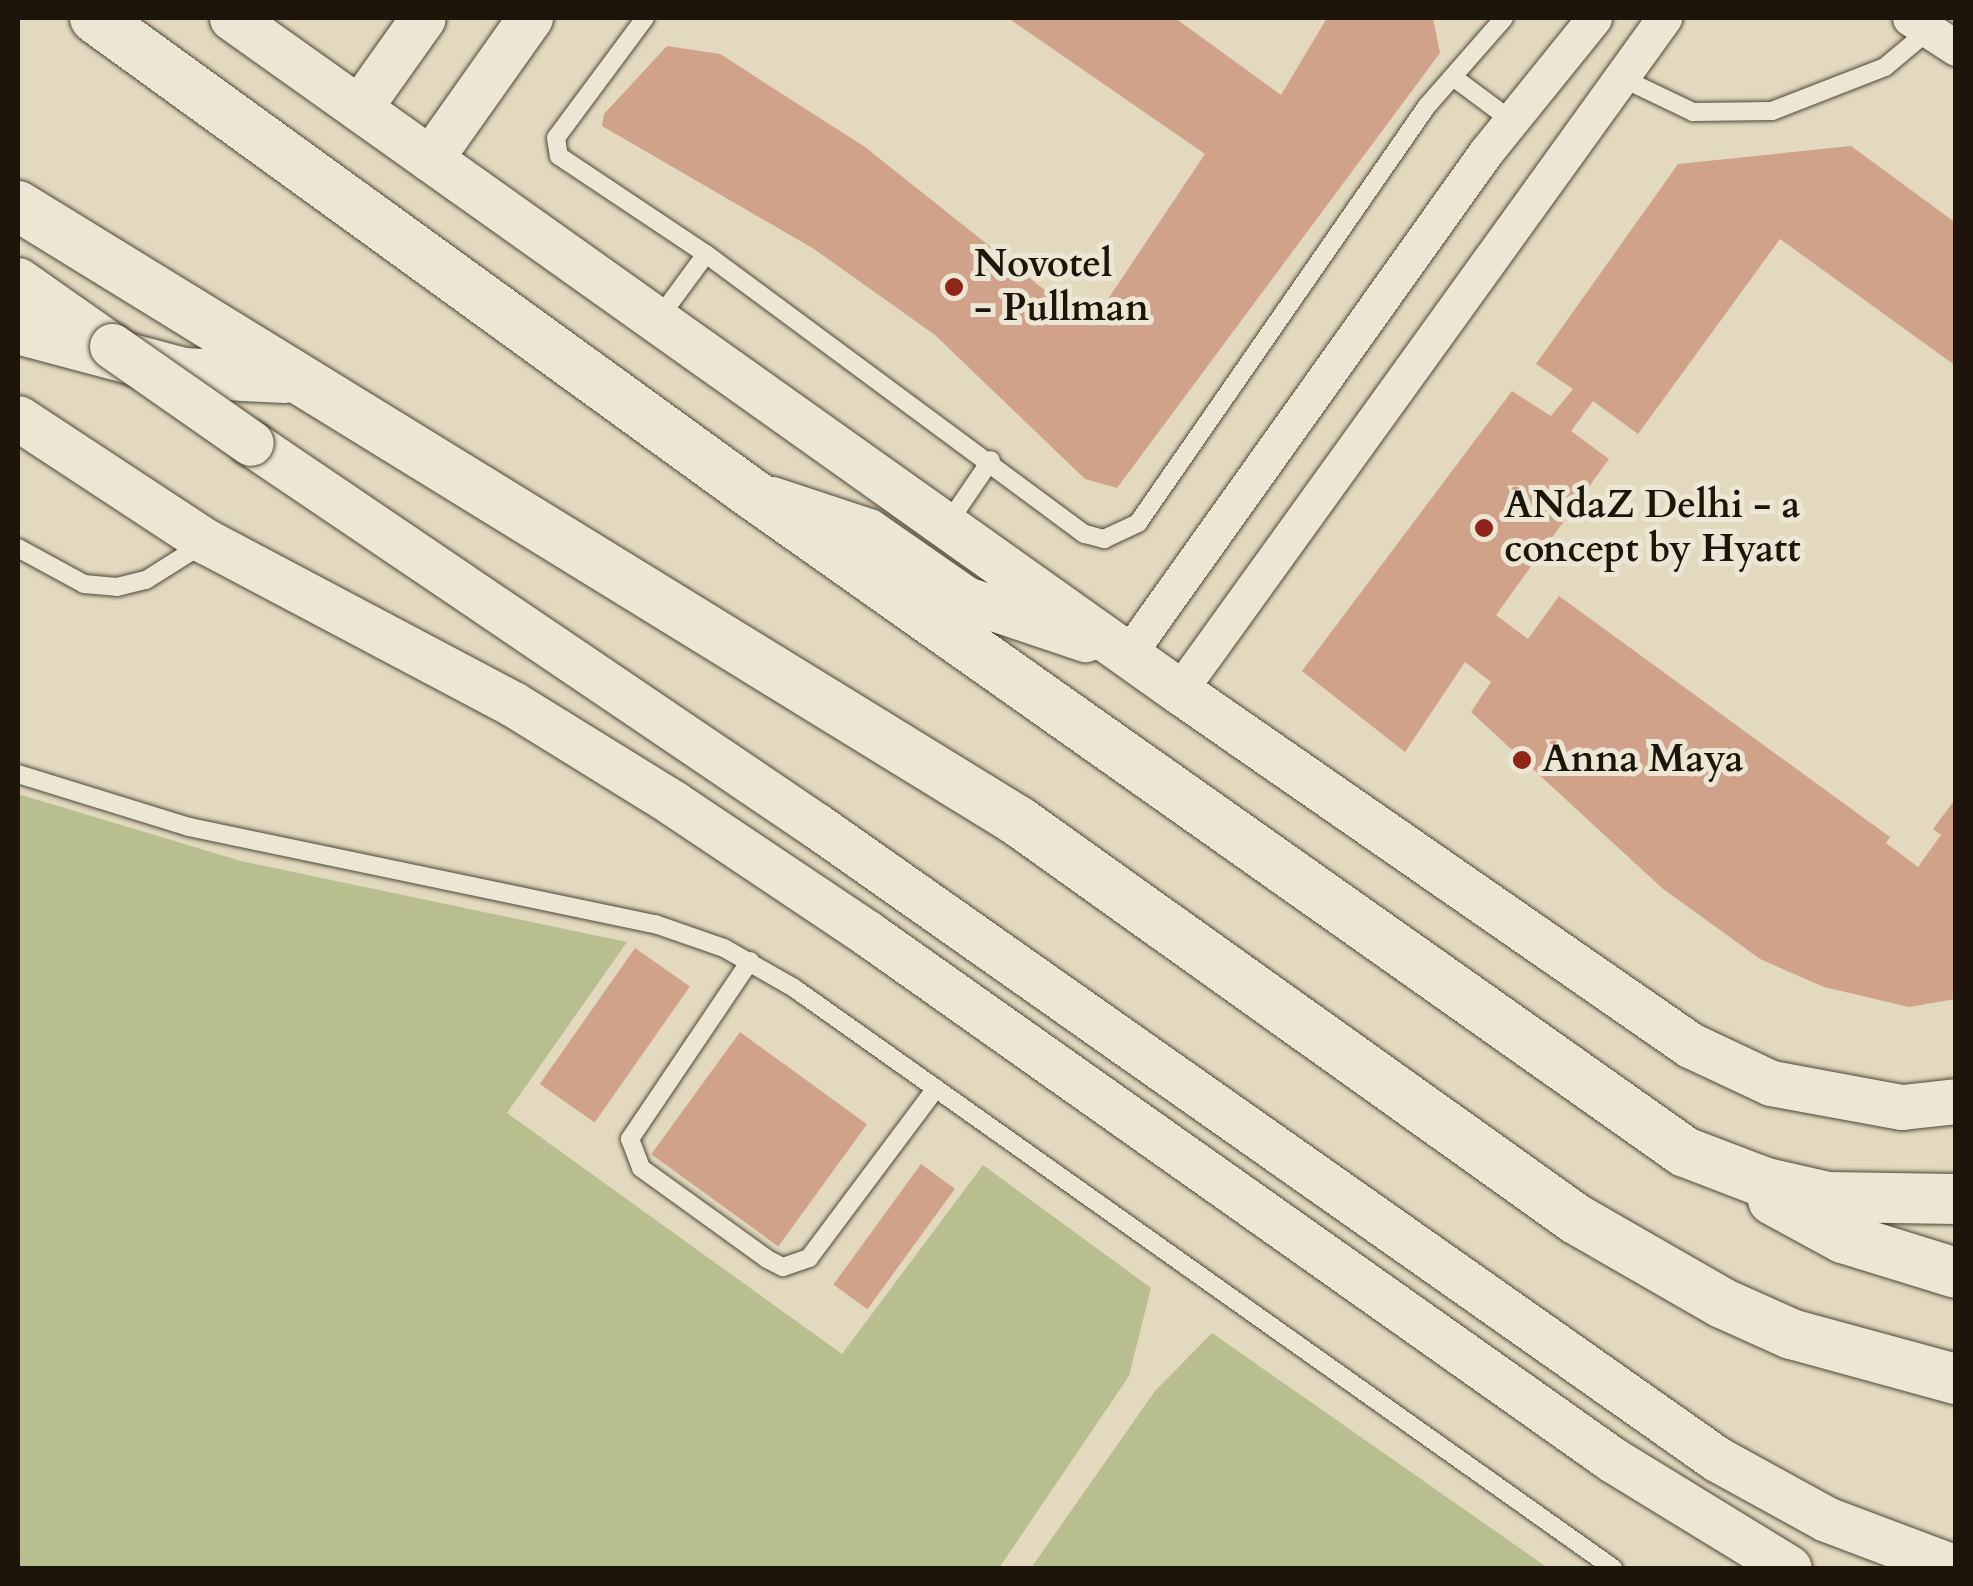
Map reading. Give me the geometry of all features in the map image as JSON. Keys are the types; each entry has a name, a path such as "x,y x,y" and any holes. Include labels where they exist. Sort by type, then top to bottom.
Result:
{"main road":[{"path":"95,18 750,493 1684,1152 1843,1238 1956,1273"},
{"path":"18,206 213,332 442,462 1018,820 1576,1220 1722,1303 1792,1334 1956,1380"},
{"path":"18,329 183,373 295,379"},
{"path":"1684,1152 1766,1183 1828,1196 1956,1199"}],"street":[{"path":"232,18 1178,691 1690,1045 1771,1083 1902,1107 1956,1101"},
{"path":"359,108 423,18"},
{"path":"430,159 530,18"},
{"path":"1129,654 1511,120 1594,18"},
{"path":"1178,691 1664,18"},
{"path":"18,280 251,443 817,826 1717,1459 1826,1519 1956,1568"},
{"path":"18,418 206,542 513,704 672,803 867,933 1612,1460 1788,1568"},
{"path":"750,493 868,531 966,599 1129,654"}],"lane":[{"path":"646,18 562,128 555,148 567,164 706,254 991,460 1086,534 1104,540 1138,524 1453,77 1504,18"},
{"path":"1622,78 1692,112 1772,111 1885,67 1932,32"},
{"path":"1453,77 1511,120"},
{"path":"658,318 706,254"},
{"path":"948,524 991,460"},
{"path":"18,548 84,584 117,587 146,580 206,542"},
{"path":"18,774 294,853 668,927 750,961 936,1088 1613,1568"},
{"path":"750,961 630,1139 641,1168 767,1258 784,1267 809,1258 936,1088"}],"green space":[{"path":"18,794 241,861 627,942 507,1113 842,1354 983,1165 1151,1288 1129,1376 999,1568 18,1568"},
{"path":"1212,1333 1548,1568 1031,1568 1155,1391"}],"building":[{"name":"Novotel - Pullman","path":"1008,18 1175,18 1281,95 1327,18 1433,18 1440,53 1117,488 1085,479 935,335 814,249 602,126 604,114 667,46 720,54 865,147 1090,326 1205,154"},
{"name":"ANdaZ Delhi - a concept by Hyatt","path":"1851,146 1956,223 1956,366 1780,239 1638,434 1593,401 1571,431 1609,459 1496,615 1528,639 1559,596 1890,837 1886,843 1918,867 1941,835 1933,829 1956,798 1956,999 1909,1007 1824,987 1760,959 1662,888 1471,712 1491,682 1465,662 1405,752 1302,671 1512,391 1551,416 1573,389 1536,364 1678,164"},
{"path":"635,948 690,986 595,1122 540,1084"},
{"path":"740,1032 867,1124 778,1246 651,1154"},
{"path":"921,1164 955,1189 867,1309 833,1285"}],"place":[{"name":"Novotel - Pullman","path":"954,287"},
{"name":"ANdaZ Delhi - a concept by Hyatt","path":"1484,528"},
{"name":"Anna Maya","path":"1522,760"}]}
